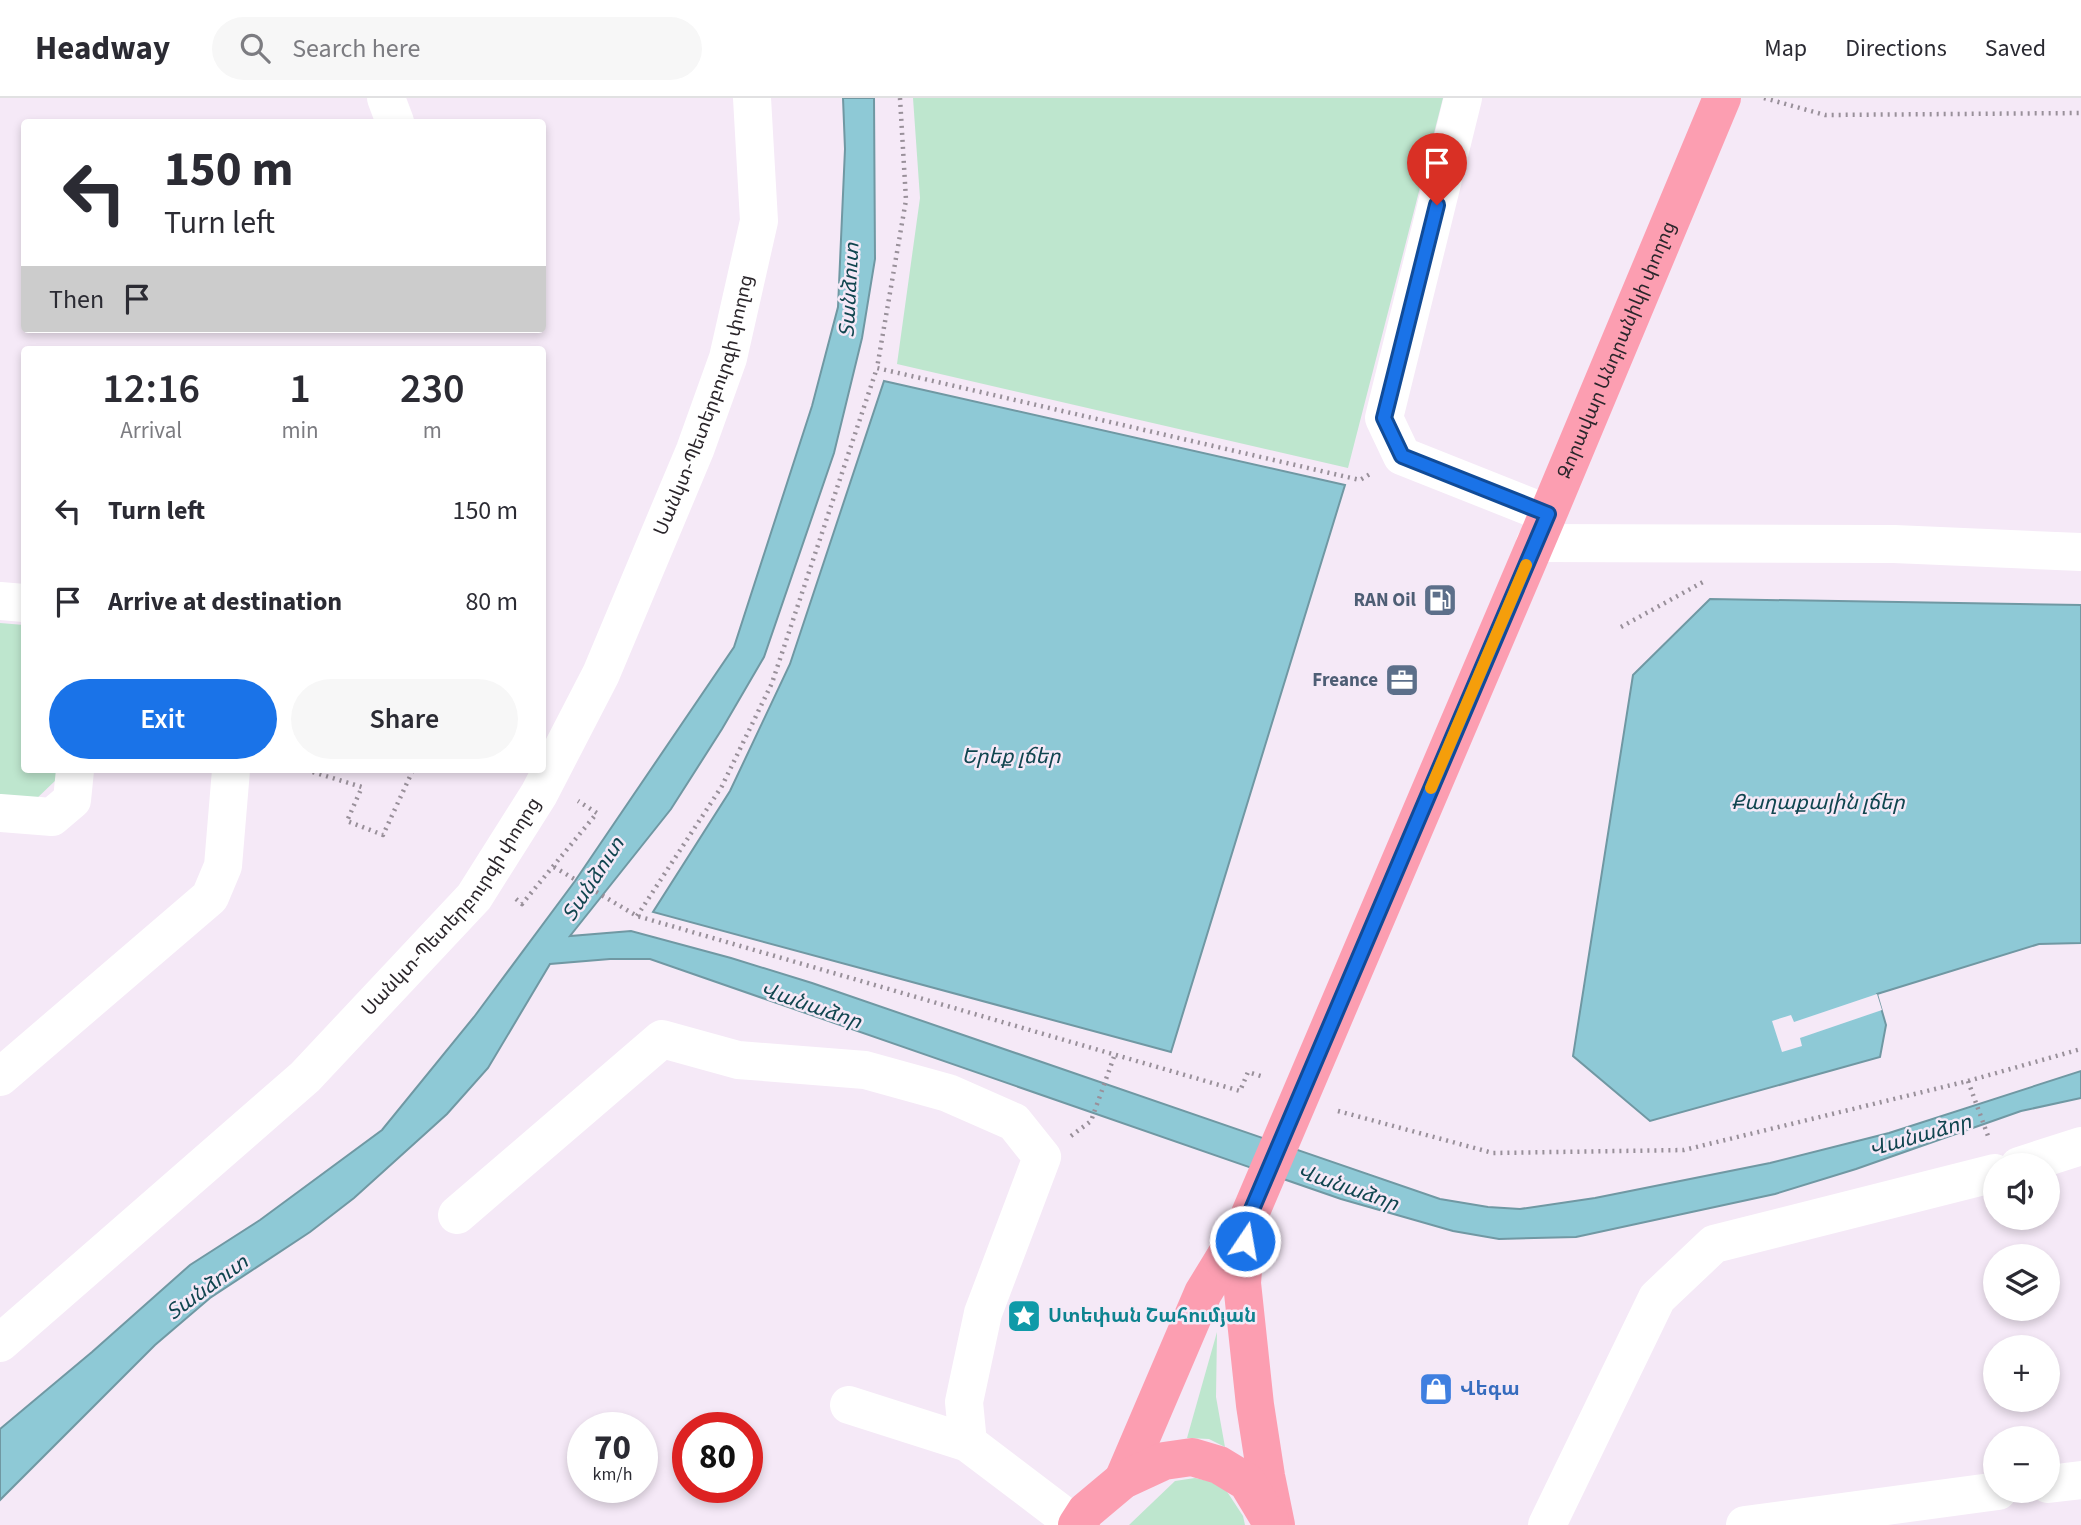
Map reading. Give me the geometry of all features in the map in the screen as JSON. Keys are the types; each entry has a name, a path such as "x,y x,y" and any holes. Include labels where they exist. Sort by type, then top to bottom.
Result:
{"highway":[{"name":"Զորավար Անդրանիկի փողոց","path":"1247,1221 1722,98"},
{"path":"1123,1480 1203,1293 1247,1221"},
{"path":"1247,1221 1241,1283 1255,1405 1275,1525"},
{"path":"1077,1525 1086,1511 1123,1480 1164,1461 1192,1457 1219,1465 1247,1482 1275,1525"}],"street":[{"path":"386,98 394,119"},
{"name":"Սանկտ-Պետերբուրգի փողոց","path":"0,1343 305,1077 474,897 540,794 601,674 695,450 727,358 759,221 752,98"},
{"path":"1463,98 1384,418 1402,456 1542,528 2081,552"},
{"path":"0,601 21,603"},
{"path":"0,813 52,817 72,800 75,773"},
{"path":"0,1077 210,897 223,866 231,773"},
{"path":"457,1215 662,1040 738,1060 865,1070 959,1097 1014,1122 1042,1157 983,1312 964,1402 968,1443"},
{"path":"2059,1153 2081,1146"},
{"path":"1547,1525 1657,1298 1714,1244 1983,1160"},
{"path":"849,1405 968,1443 1077,1525"},
{"path":"2060,1483 2081,1480"},
{"path":"1745,1525 1983,1493"}],"path":[{"path":"637,916 722,786 772,683 877,368 906,200 900,98"},
{"path":"1764,98 1825,115 2081,113"},
{"path":"877,368 1360,480 1402,456"},
{"path":"1621,627 1706,580"},
{"path":"316,773 362,787 346,821 383,835 412,773"},
{"path":"522,904 597,813"},
{"path":"554,867 637,916 1240,1091 1248,1072 1265,1077"},
{"path":"1338,1111 1493,1153 1684,1150 1968,1081 2081,1049"},
{"path":"1091,1121 1115,1054"},
{"path":"1968,1081 1991,1153"}],"green space":[{"path":"913,98 1443,98 1348,468 897,364 920,198"},
{"path":"0,623 21,625 21,773 58,773 57,779 34,801 0,799"},
{"path":"1217,1332 1216,1397 1225,1447 1209,1439 1187,1438"},
{"path":"1195,1478 1222,1484 1243,1516 1245,1525 1129,1525 1175,1481"}],"water":[{"path":"843,98 874,98 875,259 862,338 834,453 764,657 671,809 570,936 631,931 731,958 812,983 1440,1199 1488,1207 1520,1209 1595,1198 1770,1163 1889,1133 2081,1071 2081,1098 2021,1111 1856,1169 1775,1194 1576,1237 1499,1239 1453,1231 1341,1199 650,959 550,964 488,1068 447,1114 354,1198 310,1232 210,1298 155,1345 0,1500 0,1429 190,1265 260,1220 382,1130 474,1017 575,881 734,647 812,406 838,307 845,149"},
{"name":"Երեք լճեր","path":"884,381 1345,485 1171,1052 653,912 730,791 790,664"},
{"name":"Քաղաքային լճեր","path":"1710,599 2081,605 2081,943 2039,944 1877,994 1886,1025 1880,1057 1650,1121 1573,1056 1633,675"}],"pier":[{"path":"1877,994 1882,1010 1800,1038 1802,1046 1782,1052 1772,1021 1791,1015 1794,1022"}],"slow traffic":[{"path":"1431,788 1526,565"}],"place":[{"name":"RAN Oil","path":"1440,600"},
{"name":"Freance","path":"1402,680"},
{"name":"Ստեփան Շահումյան","path":"1024,1316"},
{"name":"Վեգա","path":"1436,1389"}],"route":[{"path":"1245,1241 1247,1221 1548,514 1402,456 1384,418 1437,205"}],"water label":[{"name":"Տանձուտ","path":"849,290"},
{"name":"Տանձուտ","path":"593,879"},
{"name":"Վանաձոր","path":"811,1005"},
{"name":"Վանաձոր","path":"1920,1135"},
{"name":"Վանաձոր","path":"1348,1187"},
{"name":"Տանձուտ","path":"207,1287"}]}
